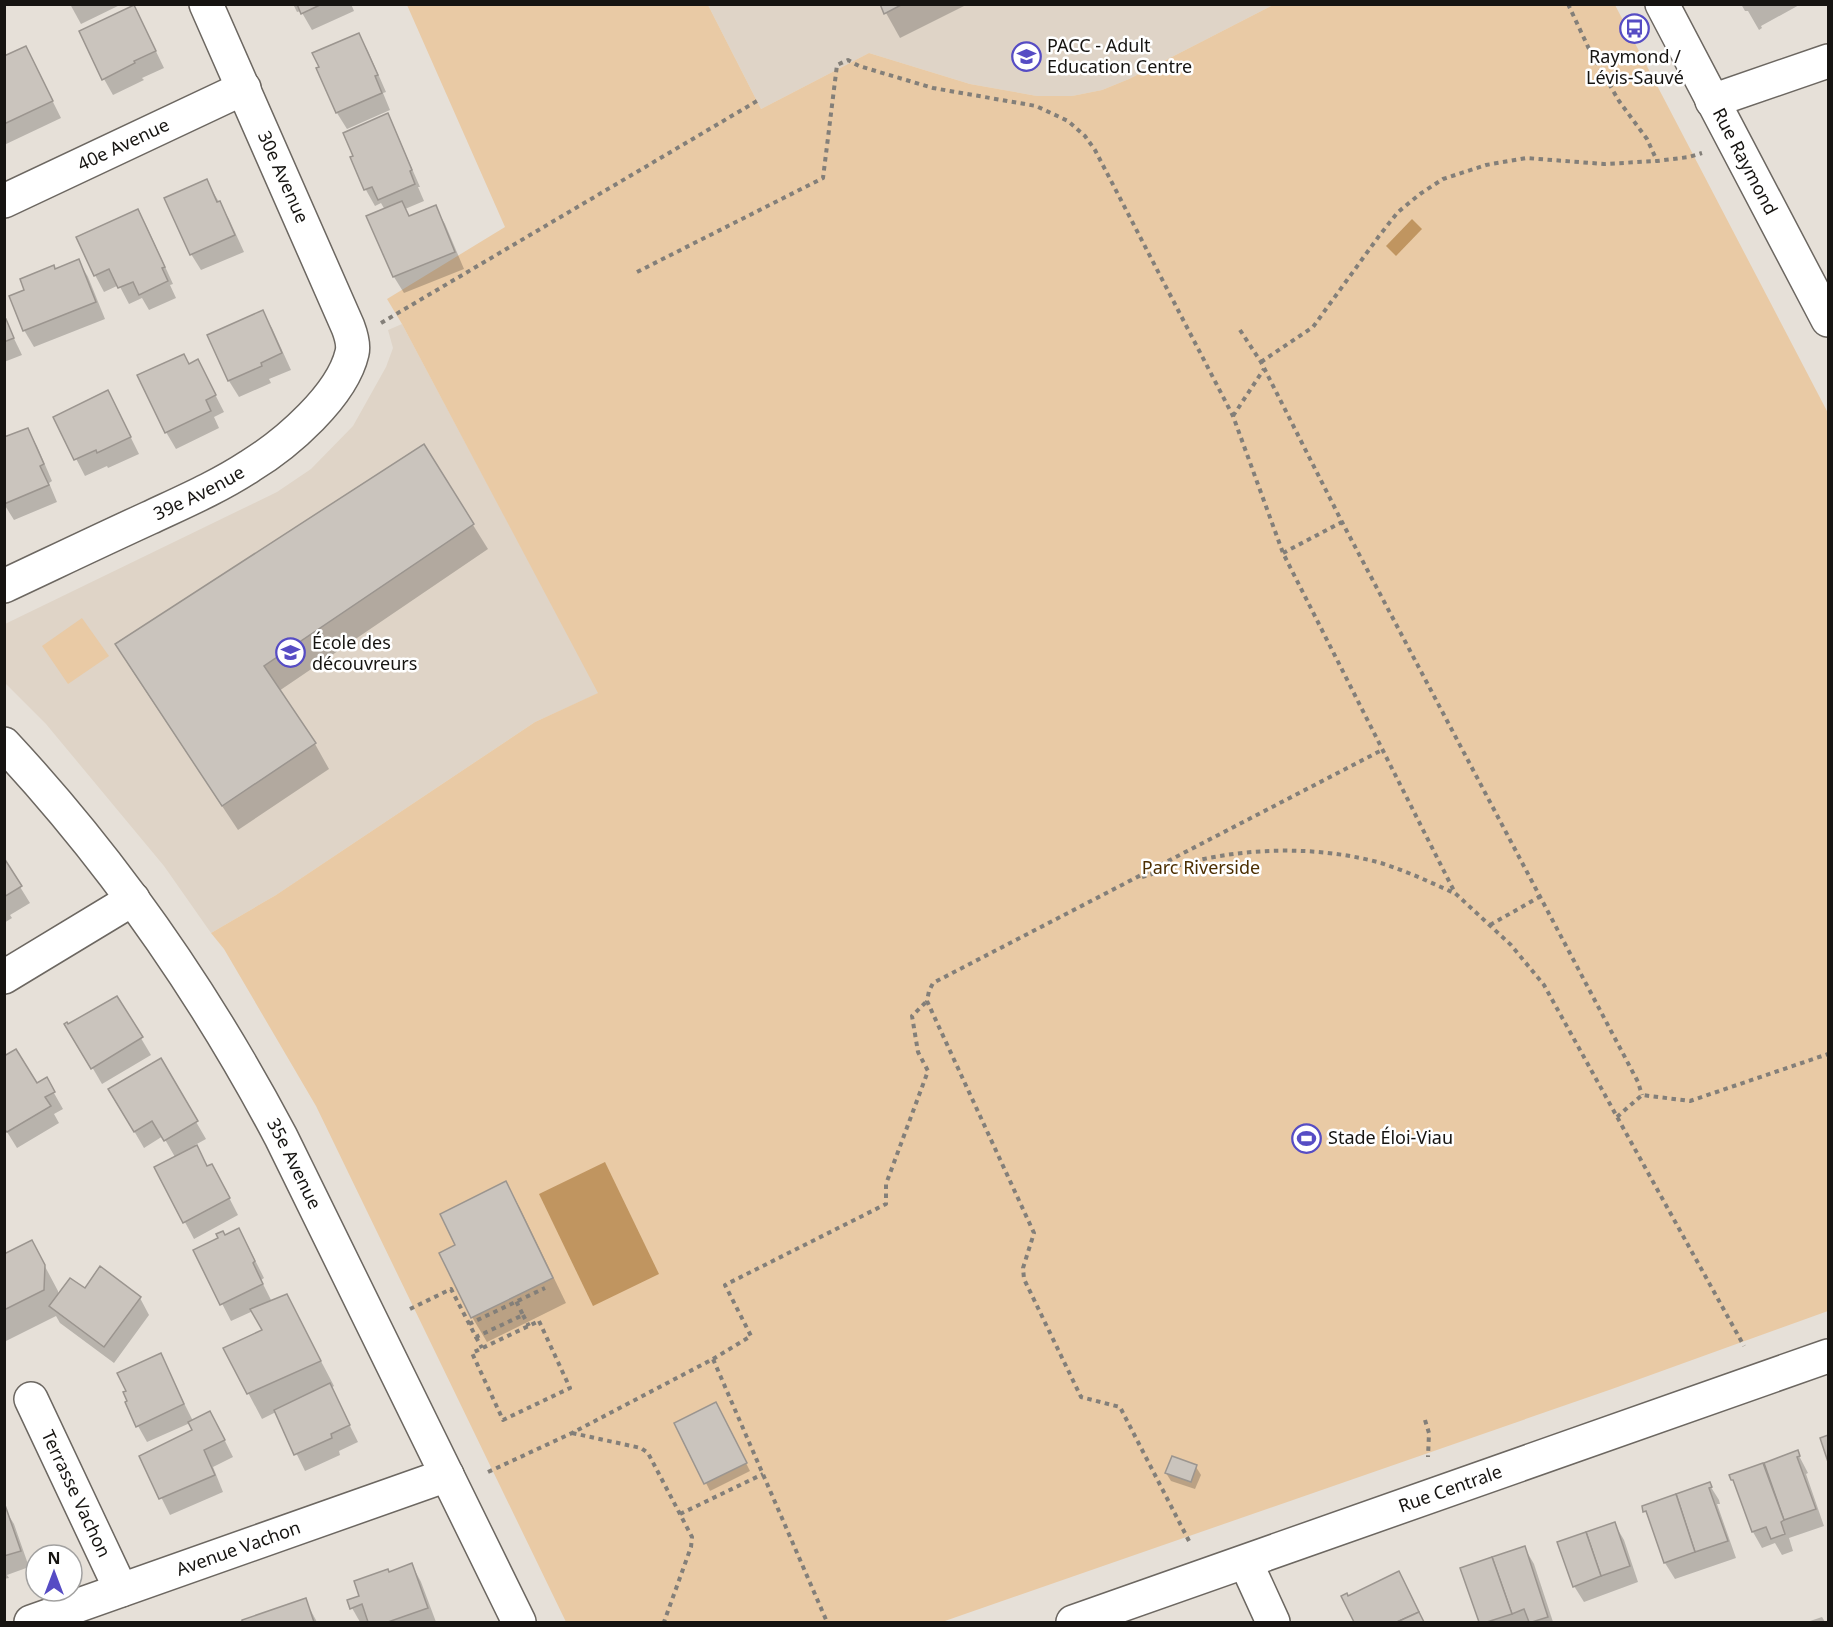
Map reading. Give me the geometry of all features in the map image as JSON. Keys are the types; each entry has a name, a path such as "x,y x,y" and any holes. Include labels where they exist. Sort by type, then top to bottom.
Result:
{"street":[{"name":"30e Avenue","path":"207,4 348,327 353,352"},
{"name":"Rue Raymond","path":"1662,4 1828,320"},
{"path":"1712,101 1828,61"},
{"name":"40e Avenue","path":"4,201 243,88"},
{"name":"39e Avenue","path":"4,586 204,492 251,466 304,425 335,389 353,352"},
{"name":"35e Avenue","path":"4,744 73,821 133,899 215,1020 248,1074 519,1623"},
{"path":"4,977 133,899"},
{"name":"Rue Centrale","path":"1074,1623 1828,1356"},
{"name":"Terrasse Vachon","path":"31,1399 121,1590"},
{"name":"Avenue Vachon","path":"31,1623 447,1475"},
{"path":"1246,1563 1274,1623"}],"path":[{"path":"1568,4 1590,51 1619,101 1647,139 1657,161"},
{"path":"637,273 822,178 837,64 848,60 859,66 933,88 1036,106 1068,121 1085,136 1095,150 1233,416 1283,553 1455,893"},
{"path":"380,324 757,101"},
{"path":"1261,362 1313,327 1398,212 1443,179 1486,165 1526,158 1604,164 1657,161 1701,153"},
{"path":"1240,330 1261,362 1342,522 1638,1082 1642,1095"},
{"path":"1233,416 1264,369"},
{"path":"1283,553 1342,522"},
{"path":"488,1472 572,1433 713,1359 751,1336 725,1285 886,1204 886,1184 928,1071 918,1052 912,1016 927,1001 933,984 1382,750"},
{"path":"1132,880 1199,860 1246,852 1294,850 1335,854 1381,863 1455,893 1511,945 1544,985 1744,1347"},
{"path":"1490,925 1541,896"},
{"path":"927,1001 1034,1233 1023,1268 1024,1279 1081,1396 1120,1407 1189,1540"},
{"path":"1617,1118 1642,1095 1690,1101 1828,1054"},
{"path":"469,1324 545,1288"},
{"path":"410,1309 451,1289 482,1348"},
{"path":"516,1301 529,1326"},
{"path":"476,1337 523,1315"},
{"path":"539,1322 570,1388 503,1420 472,1353 529,1326 539,1322"},
{"path":"713,1359 827,1623"},
{"path":"1425,1420 1429,1433 1428,1456"},
{"path":"572,1433 641,1448 648,1453 692,1537 691,1547 664,1623"},
{"path":"680,1514 763,1474"}],"shaded area":[{"name":"PACC - Adult Education Centre","path":"708,5 1273,5 1129,79 1102,90 1072,96 1037,96 970,84 869,53 761,109"},
{"path":"1412,219 1422,229 1396,256 1386,246"},
{"name":"École des découvreurs","path":"402,324 599,693 535,722 276,895 211,933 164,866 46,724 5,683 5,624 277,492 311,469 353,426 386,367 393,348 388,330"},
{"path":"605,1162 659,1274 593,1306 539,1194"}],"green space":[{"name":"Parc Riverside","path":"407,5 708,5 761,109 869,53 970,84 1037,96 1072,96 1102,90 1129,79 1273,5 1615,5 1828,413 1828,1311 1612,1389 942,1622 566,1622 316,1106 224,949 211,933 276,895 535,722 598,693 387,299 505,227"},
{"path":"82,618 109,656 68,684 42,646"}],"building":[{"path":"297,4 322,4 301,14"},
{"path":"880,4 903,4 884,14"},
{"path":"134,5 156,51 102,80 79,31"},
{"path":"359,33 378,75 375,76 382,93 336,113 316,68 319,67 312,53"},
{"path":"26,46 53,101 4,124 4,56"},
{"path":"388,113 412,170 410,171 415,184 378,200 372,187 364,190 343,133"},
{"path":"207,179 235,235 190,255 164,198"},
{"path":"402,201 409,216 436,205 455,252 393,277 366,216"},
{"path":"138,209 165,267 162,268 168,281 139,295 133,282 118,288 109,269 94,276 76,237"},
{"path":"79,259 96,302 23,331 9,296 24,290 20,279 54,265 55,269"},
{"path":"263,310 282,353 261,363 262,366 228,381 207,335"},
{"path":"6,319 14,338 4,342 4,320"},
{"path":"184,354 189,364 198,359 216,395 206,400 211,411 165,433 137,375"},
{"path":"108,390 131,437 97,453 96,450 74,460 53,417"},
{"path":"28,428 44,464 40,466 49,485 4,504 4,437"},
{"path":"424,444 474,524 264,666 316,743 222,806 115,644"},
{"path":"4,858 22,886 4,897"},
{"path":"117,996 143,1037 91,1069 64,1024 67,1022 68,1024"},
{"path":"16,1049 37,1083 47,1077 55,1092 45,1097 51,1106 7,1132 4,1129 4,1056"},
{"path":"161,1058 198,1121 164,1141 152,1121 134,1132 108,1089"},
{"path":"197,1145 207,1166 212,1164 230,1198 183,1223 154,1167"},
{"path":"506,1181 553,1278 471,1318 439,1253 455,1245 440,1214"},
{"path":"239,1228 263,1284 220,1305 193,1250 218,1238 216,1234 223,1231 225,1235"},
{"path":"32,1240 45,1265 44,1290 4,1310 4,1254"},
{"path":"100,1266 141,1297 104,1347 49,1306 70,1278 85,1288"},
{"path":"287,1294 321,1361 247,1394 223,1348 262,1330 250,1309"},
{"path":"161,1353 184,1404 136,1427 125,1402 127,1401 123,1392 126,1391 117,1373"},
{"path":"330,1383 350,1425 331,1434 332,1438 294,1455 274,1410"},
{"path":"716,1402 747,1463 704,1484 674,1423"},
{"path":"210,1411 225,1440 204,1450 215,1475 159,1499 139,1456 192,1430 188,1422"},
{"path":"1828,1435 1828,1462 1820,1438"},
{"path":"1798,1450 1800,1456 1797,1457 1816,1509 1784,1520 1764,1463"},
{"path":"1172,1456 1197,1465 1191,1482 1165,1473"},
{"path":"1763,1463 1784,1520 1781,1522 1785,1534 1771,1539 1766,1527 1752,1532 1733,1480 1729,1475"},
{"path":"1710,1482 1712,1487 1709,1488 1728,1541 1695,1552 1676,1494"},
{"path":"1676,1494 1695,1552 1664,1563 1646,1511 1643,1512 1642,1506"},
{"path":"4,1506 21,1551 4,1556"},
{"path":"1615,1522 1630,1566 1601,1576 1586,1532"},
{"path":"1586,1532 1601,1576 1573,1587 1557,1542"},
{"path":"1525,1546 1548,1617 1532,1622 1529,1622 1524,1609 1512,1614 1492,1557"},
{"path":"1492,1557 1512,1614 1487,1622 1479,1622 1460,1568"},
{"path":"412,1563 428,1608 388,1622 368,1622 362,1604 350,1609 347,1600 359,1596 354,1581"},
{"path":"1399,1571 1419,1612 1397,1622 1354,1622 1341,1596 1347,1593 1348,1596"},
{"path":"306,1598 314,1622 242,1622 242,1620"},
{"path":"1419,1612 1424,1622 1397,1622"}],"place":[{"name":"Raymond / Lévis-Sauvé","path":"1635,28"},
{"name":"PACC - Adult Education Centre","path":"1026,56"},
{"name":"École des découvreurs","path":"291,653"},
{"name":"Stade Éloi-Viau","path":"1307,1138"}]}
